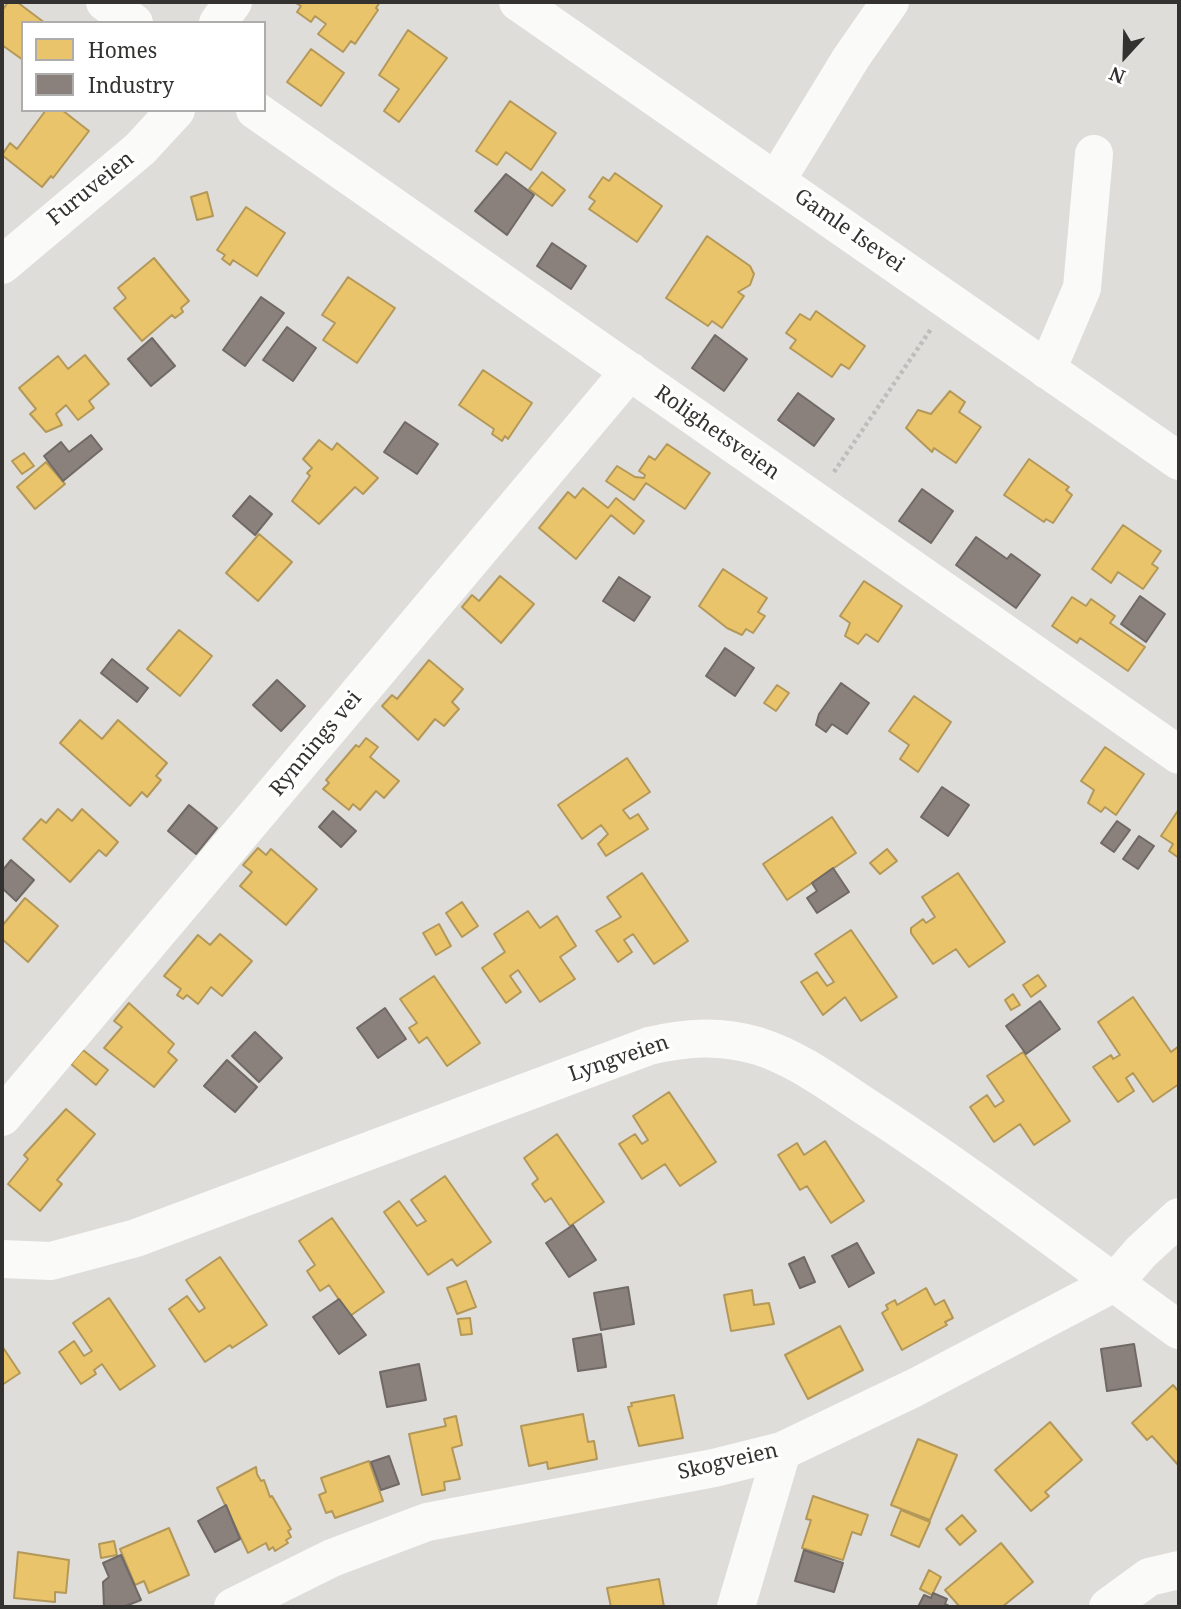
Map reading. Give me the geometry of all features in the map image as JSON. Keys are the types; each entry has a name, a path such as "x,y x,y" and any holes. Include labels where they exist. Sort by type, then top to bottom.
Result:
{"street":[{"path":"105,2 131,21"},
{"path":"219,21 233,2"},
{"name":"Gamle Isevei","path":"518,2 1179,461"},
{"path":"776,181 851,58 890,2"},
{"name":"Furuveien","path":"2,265 139,149 174,112"},
{"name":"Rolighetsveien","path":"258,112 1179,755"},
{"path":"1047,370 1082,288 1094,154"},
{"name":"Rynnings vei","path":"2,1117 629,371"},
{"name":"Lyngveien","path":"2,1259 51,1261 136,1238 624,1055 681,1039 709,1037 758,1046 797,1062 906,1133 1179,1330"},
{"name":"Skogveien","path":"233,1607 332,1559 427,1522 714,1468 782,1451 914,1388 1114,1283 1141,1252 1179,1217"},
{"path":"736,1607 782,1451"},
{"path":"1108,1607 1149,1577 1179,1570"}],"path":[{"path":"814,502 936,323"}],"building: Homes":[{"path":"8,2 17,2 42,21 21,21 21,59 2,45 2,11"},
{"path":"294,2 380,2 376,8 378,10 355,44 351,41 343,52 318,34 326,24 315,16 311,22 297,12 301,6"},
{"path":"408,30 447,58 399,122 384,111 399,89 379,75"},
{"path":"311,49 344,73 321,106 287,82"},
{"path":"510,101 556,133 531,170 506,152 497,165 476,151"},
{"path":"45,112 65,112 89,131 53,178 51,176 42,187 2,155 10,143 17,149"},
{"path":"542,172 565,190 552,206 529,189"},
{"path":"615,173 662,206 637,242 589,209 595,201 589,197 603,177 609,181"},
{"path":"207,192 213,216 197,220 191,197"},
{"path":"246,207 285,233 257,276 233,260 230,265 222,259 225,255 217,250"},
{"path":"707,236 750,266 754,274 750,285 738,292 744,296 722,328 712,321 708,326 666,298"},
{"path":"154,258 189,301 181,308 183,312 175,318 172,315 142,341 114,308 126,298 118,288"},
{"path":"348,277 395,308 357,363 323,340 335,323 322,315"},
{"path":"816,311 865,346 849,369 841,364 832,377 790,348 796,340 786,333 800,314 810,320"},
{"path":"85,355 109,384 89,401 94,408 78,420 66,405 56,414 62,425 46,432 30,414 36,409 19,388 58,356 68,369"},
{"path":"483,370 532,403 508,439 505,436 502,441 492,434 494,429 459,405"},
{"path":"950,391 965,402 959,412 981,427 956,463 934,448 932,452 906,428 918,410 931,414"},
{"path":"319,440 332,450 337,443 378,478 363,494 355,487 319,524 292,501 310,476 307,473 312,468 303,459"},
{"path":"667,444 710,473 685,509 646,483 634,500 606,481 617,466 635,477 644,478 645,475 639,471 649,456 655,460"},
{"path":"24,453 34,466 22,474 12,461"},
{"path":"1029,459 1069,487 1066,490 1072,495 1053,523 1046,519 1044,522 1004,495"},
{"path":"46,462 65,484 35,509 17,487"},
{"path":"583,488 608,508 616,498 644,521 634,534 611,515 576,559 539,528 568,492 575,498"},
{"path":"1123,525 1161,551 1152,564 1158,568 1143,589 1118,572 1111,583 1092,569"},
{"path":"259,534 292,562 258,601 226,573"},
{"path":"723,569 767,598 758,612 765,616 753,633 746,629 742,635 727,628 699,606"},
{"path":"500,576 534,604 501,643 462,607 472,595 479,601"},
{"path":"864,581 902,606 878,642 866,634 858,644 845,636 850,623 840,616"},
{"path":"1072,597 1086,606 1091,599 1115,616 1110,623 1145,647 1128,671 1080,638 1077,643 1052,626"},
{"path":"179,630 212,656 180,696 147,669"},
{"path":"429,660 463,689 452,702 459,709 444,726 435,719 418,740 382,706 392,695 397,699"},
{"path":"777,685 789,693 776,711 764,703"},
{"path":"914,696 951,722 918,772 900,759 909,745 889,731"},
{"path":"80,720 102,739 118,720 167,763 156,776 161,780 147,797 142,792 130,806 60,743"},
{"path":"366,738 378,747 370,757 399,781 384,798 376,791 360,810 353,804 349,810 323,789 329,783 326,780 356,745 359,747"},
{"path":"1105,747 1144,774 1116,815 1105,807 1101,812 1088,803 1094,790 1081,781"},
{"path":"627,758 650,792 623,810 630,819 638,814 648,829 606,856 598,844 608,834 601,825 582,839 558,805"},
{"path":"58,809 72,821 82,809 118,842 106,856 99,850 70,882 23,839 41,819 46,823"},
{"path":"1179,809 1179,858 1169,851 1173,844 1161,836"},
{"path":"832,817 856,853 787,900 763,864"},
{"path":"258,848 266,855 271,849 317,889 286,925 240,886 252,872 243,865"},
{"path":"887,849 897,861 880,874 870,863"},
{"path":"642,873 688,941 654,964 633,934 624,940 632,952 618,962 596,931 621,917 607,897"},
{"path":"958,873 1005,942 969,967 956,949 933,964 911,933 911,928 923,919 926,923 935,917 922,897"},
{"path":"25,898 58,926 28,962 2,939 2,926"},
{"path":"462,902 478,926 462,937 446,913"},
{"path":"528,911 540,928 557,916 576,946 560,957 575,979 540,1002 518,970 510,976 521,992 506,1003 482,968 505,952 494,934"},
{"path":"439,924 451,946 436,955 423,933"},
{"path":"851,930 897,997 861,1021 845,997 823,1015 801,982 817,972 827,986 834,982 815,954"},
{"path":"220,934 252,961 222,996 211,987 198,1004 187,995 183,999 177,995 181,989 164,976 198,935 210,945"},
{"path":"1038,975 1046,986 1031,997 1023,985"},
{"path":"434,976 480,1043 447,1066 427,1037 419,1043 409,1028 417,1023 400,999"},
{"path":"1013,994 1020,1005 1011,1010 1005,1000"},
{"path":"1133,997 1171,1052 1179,1046 1179,1084 1153,1102 1133,1073 1126,1078 1134,1091 1118,1102 1093,1067 1111,1055 1113,1059 1120,1055 1098,1022"},
{"path":"129,1003 174,1044 168,1052 177,1060 154,1087 104,1048 122,1027 114,1021"},
{"path":"83,1050 108,1070 96,1085 71,1064"},
{"path":"1023,1052 1070,1121 1034,1145 1020,1124 994,1142 970,1107 987,1095 995,1107 1004,1101 987,1076"},
{"path":"669,1092 716,1162 680,1186 665,1164 642,1179 619,1144 635,1134 642,1144 648,1140 633,1116"},
{"path":"66,1109 95,1134 57,1180 62,1184 40,1211 8,1184 28,1159 24,1155"},
{"path":"557,1134 604,1202 570,1226 551,1198 545,1202 532,1184 538,1179 524,1158"},
{"path":"825,1141 864,1201 831,1223 807,1186 800,1190 778,1155 797,1143 804,1155"},
{"path":"445,1176 491,1242 457,1266 452,1259 428,1275 384,1212 399,1201 417,1226 426,1221 411,1200"},
{"path":"332,1218 384,1292 350,1316 329,1285 320,1291 307,1271 315,1265 299,1241"},
{"path":"220,1257 267,1325 205,1362 169,1309 187,1296 199,1312 205,1308 186,1280"},
{"path":"466,1281 476,1307 457,1314 447,1288"},
{"path":"926,1288 935,1305 944,1300 953,1318 945,1322 947,1325 902,1350 882,1313 888,1309 886,1305 895,1300 897,1305"},
{"path":"752,1290 754,1305 769,1303 774,1324 731,1331 724,1295"},
{"path":"109,1298 155,1366 120,1390 102,1364 94,1370 96,1374 81,1384 59,1352 74,1341 84,1356 92,1351 73,1323"},
{"path":"470,1318 472,1334 461,1335 458,1319"},
{"path":"840,1326 863,1370 808,1399 785,1355"},
{"path":"2,1346 20,1373 2,1385"},
{"path":"1173,1385 1179,1392 1179,1466 1152,1436 1147,1440 1132,1423"},
{"path":"674,1395 683,1438 639,1446 628,1407 632,1406 631,1403"},
{"path":"583,1414 588,1442 594,1441 597,1459 548,1469 547,1462 529,1466 521,1426"},
{"path":"456,1416 462,1445 452,1448 460,1479 444,1482 445,1490 422,1495 409,1434 446,1426 444,1419"},
{"path":"1050,1422 1082,1460 1045,1492 1049,1496 1031,1511 995,1470"},
{"path":"918,1439 957,1455 930,1520 891,1505"},
{"path":"369,1461 383,1501 335,1518 332,1511 326,1513 319,1495 326,1492 321,1478"},
{"path":"256,1467 257,1474 261,1481 264,1480 270,1497 272,1496 291,1529 288,1531 291,1537 286,1540 288,1543 275,1551 273,1547 269,1550 266,1543 248,1553 217,1488"},
{"path":"813,1496 868,1515 861,1535 852,1532 843,1560 802,1548 811,1520 806,1519"},
{"path":"901,1510 930,1522 919,1547 891,1535"},
{"path":"962,1515 976,1531 960,1545 946,1529"},
{"path":"169,1528 189,1575 149,1593 144,1581 135,1585 120,1549"},
{"path":"114,1541 117,1555 101,1558 99,1544"},
{"path":"1001,1543 1033,1582 1002,1607 960,1607 945,1590"},
{"path":"18,1552 69,1560 66,1593 55,1592 55,1602 14,1598"},
{"path":"929,1570 941,1577 932,1595 920,1589"},
{"path":"659,1579 664,1607 611,1607 607,1588"}],"building: Industry":[{"path":"506,174 534,195 507,235 475,211"},
{"path":"552,243 586,266 571,289 537,266"},
{"path":"261,297 284,313 245,366 223,350"},
{"path":"287,327 316,348 293,381 263,360"},
{"path":"715,335 747,359 724,391 692,368"},
{"path":"152,338 175,366 151,386 128,359"},
{"path":"798,393 834,419 814,446 778,420"},
{"path":"405,422 438,444 417,474 384,452"},
{"path":"91,435 102,449 63,481 44,456 61,442 69,452"},
{"path":"922,489 953,511 931,543 899,521"},
{"path":"250,496 272,514 255,535 233,516"},
{"path":"976,537 1007,559 1011,554 1040,575 1016,608 956,565"},
{"path":"619,577 650,597 634,621 603,601"},
{"path":"1140,596 1165,614 1146,642 1121,624"},
{"path":"725,648 754,668 735,696 706,676"},
{"path":"112,659 148,688 137,702 101,673"},
{"path":"277,680 305,706 281,731 253,705"},
{"path":"841,683 869,703 847,734 832,724 826,732 816,725 819,714"},
{"path":"942,787 969,805 948,836 921,817"},
{"path":"189,805 217,828 196,854 168,831"},
{"path":"333,811 356,831 341,847 319,827"},
{"path":"1117,821 1130,830 1114,852 1101,843"},
{"path":"1139,836 1154,846 1138,869 1123,859"},
{"path":"11,860 34,880 16,901 2,888 2,871"},
{"path":"833,868 849,892 817,913 807,898 817,891 812,883"},
{"path":"1040,1001 1060,1029 1026,1054 1006,1026"},
{"path":"385,1008 406,1039 378,1058 357,1028"},
{"path":"255,1032 282,1058 259,1082 232,1056"},
{"path":"227,1060 257,1087 235,1112 204,1086"},
{"path":"573,1225 596,1260 569,1277 546,1243"},
{"path":"857,1243 874,1273 849,1287 832,1256"},
{"path":"804,1257 815,1282 800,1288 789,1264"},
{"path":"628,1287 634,1324 601,1330 594,1293"},
{"path":"339,1299 366,1335 339,1354 313,1317"},
{"path":"601,1334 606,1367 578,1371 573,1339"},
{"path":"1134,1344 1141,1386 1107,1391 1101,1349"},
{"path":"419,1364 426,1400 387,1407 380,1372"},
{"path":"389,1456 399,1484 381,1490 371,1462"},
{"path":"226,1505 240,1539 215,1552 198,1521"},
{"path":"804,1550 843,1563 834,1592 795,1581"},
{"path":"121,1555 141,1600 123,1607 104,1607 103,1582 109,1577 103,1563"},
{"path":"933,1593 947,1599 945,1604 951,1607 918,1607 924,1595 931,1598"}]}
